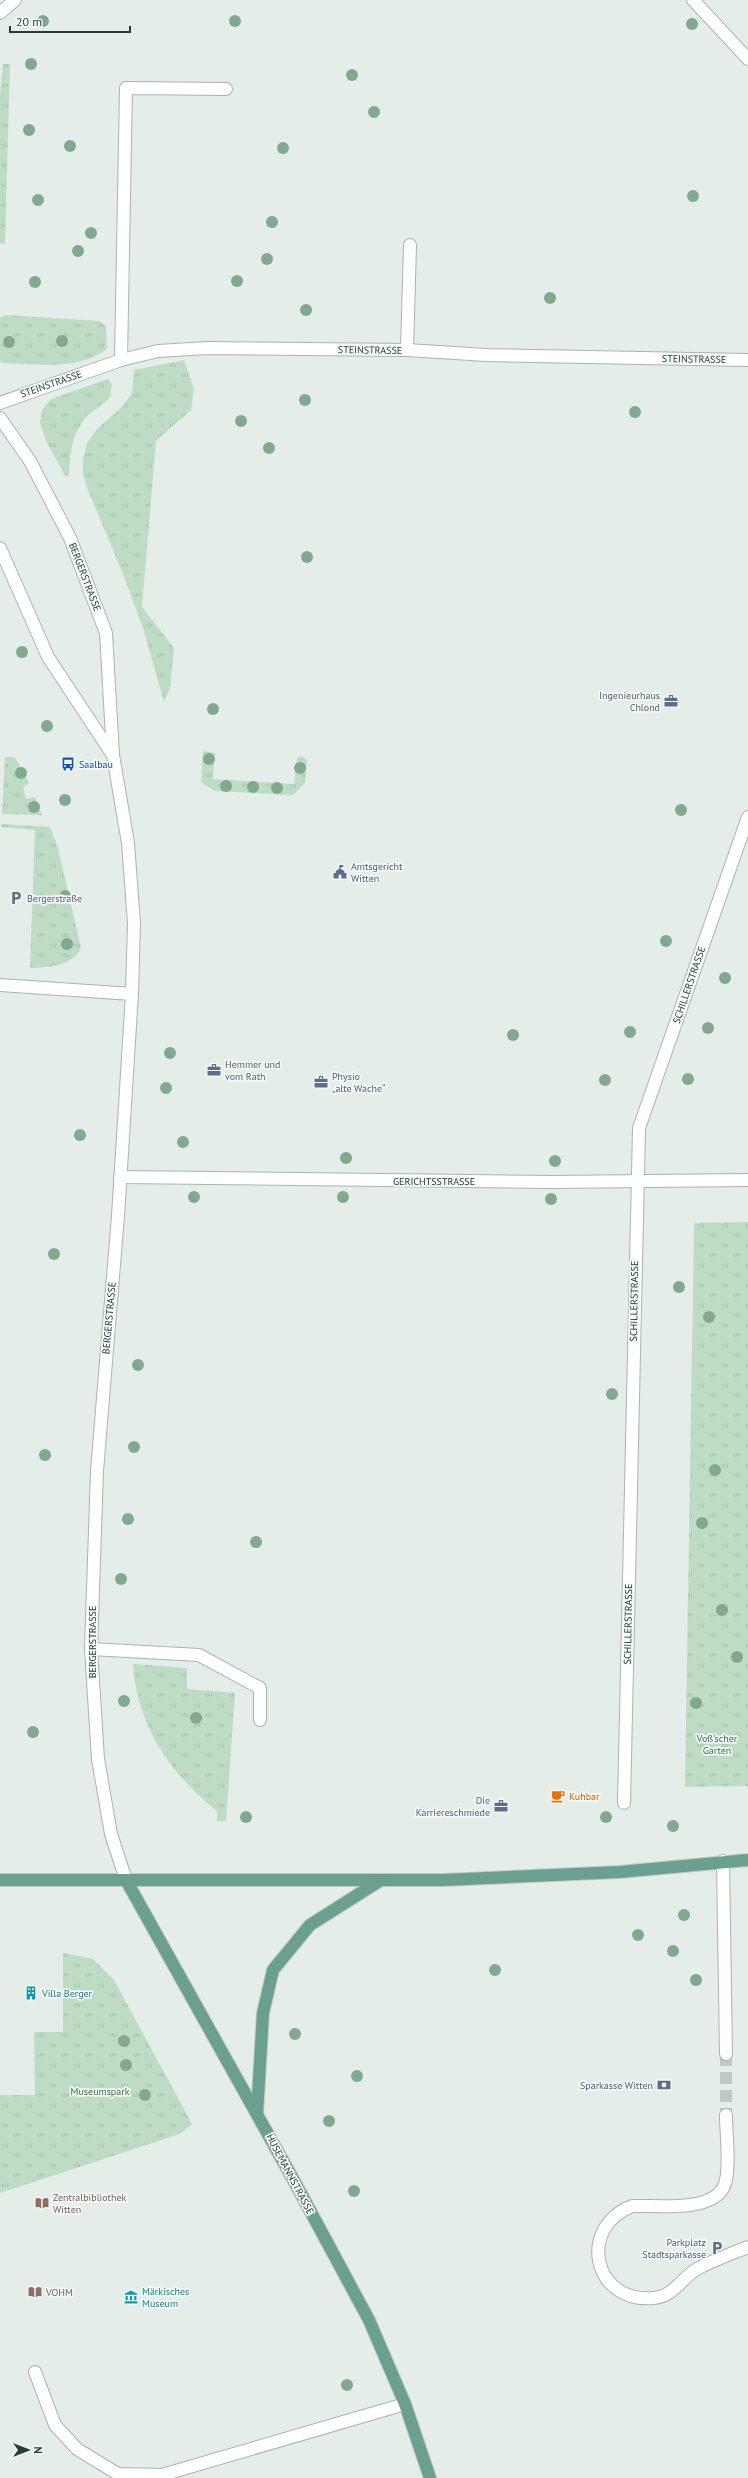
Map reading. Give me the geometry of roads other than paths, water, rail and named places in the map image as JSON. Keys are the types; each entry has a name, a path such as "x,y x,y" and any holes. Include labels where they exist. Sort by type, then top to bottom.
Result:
{"main road":[{"path":"0,1880 381,1880 531,1877 620,1872 723,1861 748,1860"},
{"name":"HUSEMANNSTRASSE","path":"126,1880 257,2114 369,2320 405,2404 430,2478"},
{"path":"257,2114 263,2013 273,1970 310,1925 381,1880"}],"street":[{"path":"0,13 15,0"},
{"path":"693,0 748,59"},
{"path":"121,360 126,88 226,89"},
{"path":"407,350 410,245"},
{"name":"STEINSTRASSE","path":"0,403 121,360 158,351 208,348 407,350 486,355 748,360"},
{"name":"BERGERSTRASSE","path":"0,418 30,460 70,538 106,633 113,755 128,843 134,924 132,994 120,1176 96,1471 90,1649 98,1759 111,1834 126,1880"},
{"name":"BERGERSTRASSE","path":"0,548 48,658 113,755"},
{"name":"SCHILLERSTRASSE","path":"624,1803 636,1181 639,1128 748,817"},
{"path":"0,985 132,994"},
{"name":"GERICHTSSTRASSE","path":"120,1176 636,1181 748,1180"},
{"path":"90,1649 199,1655 260,1688 260,1720"},
{"path":"723,1861 726,2054"},
{"path":"726,2115 726,2180 721,2193 713,2200 701,2203 632,2206 622,2210 612,2217 602,2233 598,2252 598,2265 606,2279 622,2293 638,2299 655,2298 675,2290 696,2270 748,2248"},
{"path":"35,2372 55,2425 77,2449 118,2474 162,2475 405,2404"}],"tunnel":[{"path":"726,2054 726,2115"}],"place":[{"name":"Ingenieurhaus Chlond","path":"671,701"},
{"name":"Saalbau","path":"68,764"},
{"name":"Amtsgericht Witten","path":"340,872"},
{"name":"Bergerstraße","path":"16,898"},
{"name":"Hemmer und vom Rath","path":"214,1070"},
{"name":"Physio „alte Wache“","path":"321,1082"},
{"name":"Kuhbar","path":"558,1796"},
{"name":"Die Karriereschmiede","path":"501,1806"},
{"name":"Villa Berger","path":"31,1993"},
{"name":"Sparkasse Witten","path":"664,2085"},
{"name":"Zentralbibliothek Witten","path":"42,2203"},
{"name":"Parkplatz Stadtsparkasse","path":"717,2248"},
{"name":"VOHM","path":"35,2292"},
{"name":"Märkisches Museum","path":"131,2297"}],"park label":[{"name":"Voß’scher Garten","path":"717,1744"},
{"name":"Museumspark","path":"100,2091"}]}
